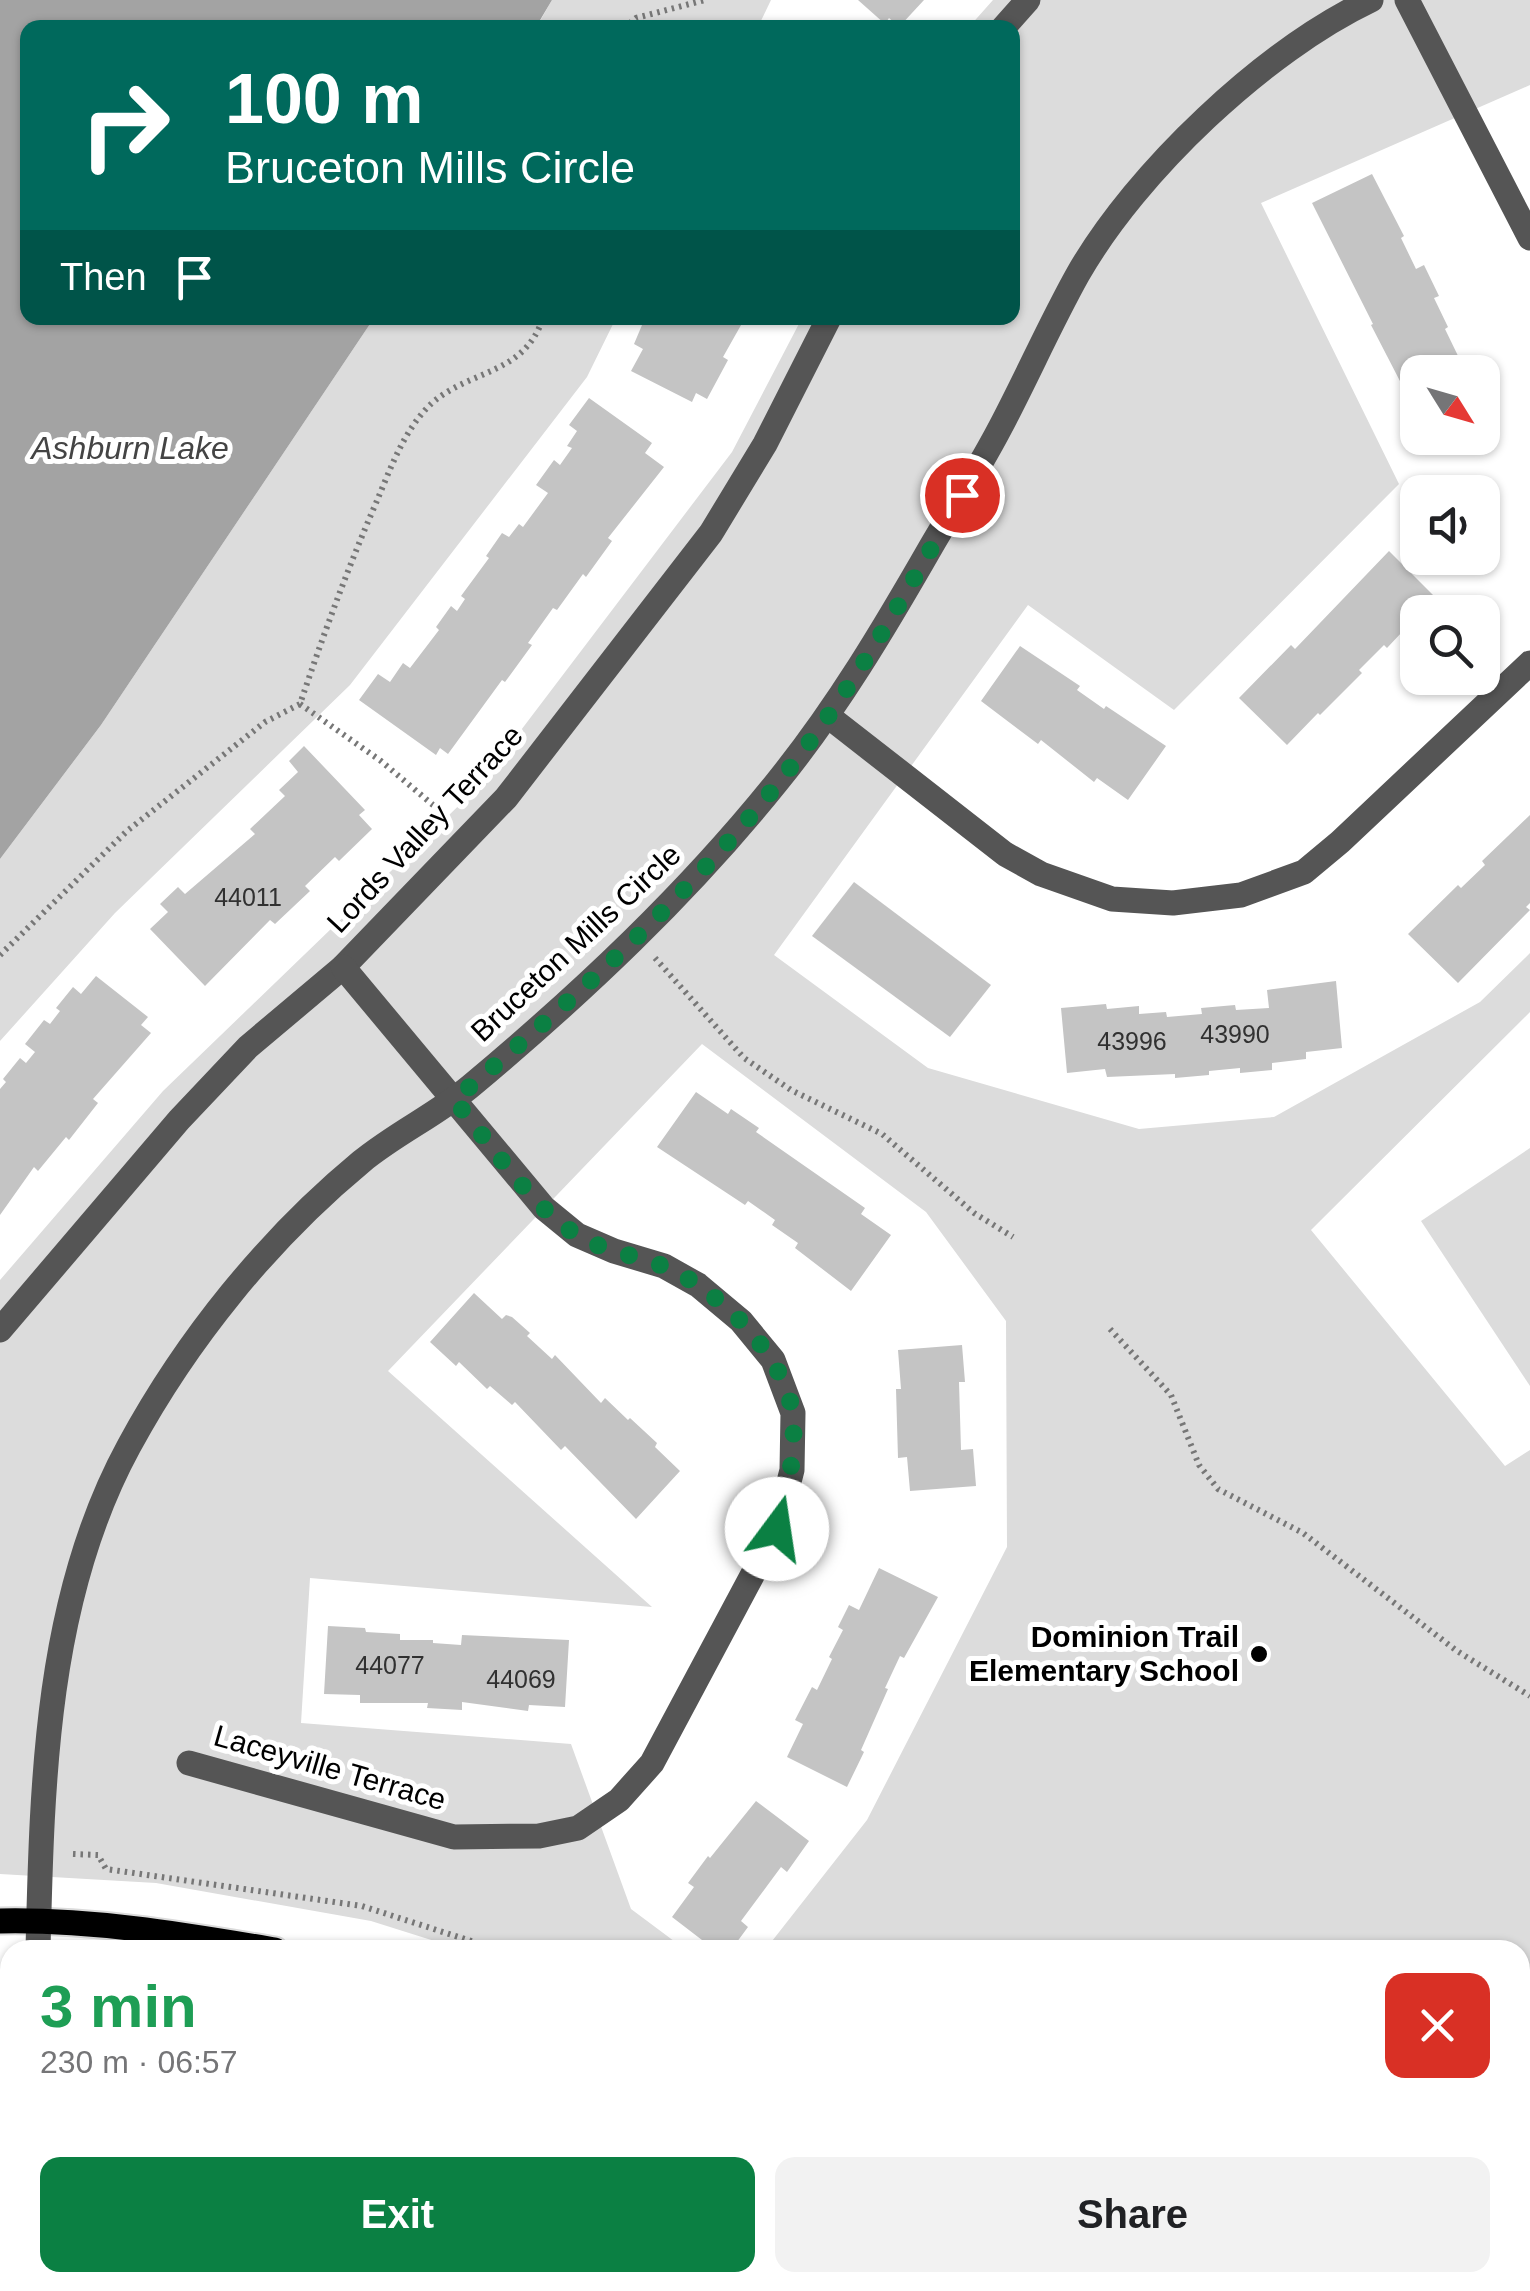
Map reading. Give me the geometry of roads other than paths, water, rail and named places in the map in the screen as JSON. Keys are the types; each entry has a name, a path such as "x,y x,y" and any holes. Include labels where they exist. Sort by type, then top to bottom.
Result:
{"main road":[{"path":"0,1921 39,1920 214,1940"}],"street":[{"path":"1010,20 1028,0"},
{"name":"Bruceton Mills Circle","path":"38,1940 49,1726 72,1598 97,1518 127,1449 167,1383 228,1297 298,1218 366,1158 454,1100 533,1034 638,938 701,872 828,716 890,619 998,433 1081,270 1120,214 1182,140 1276,56 1331,19 1371,0"},
{"path":"1407,0 1530,238"},
{"name":"Lords Valley Terrace","path":"0,1330 248,1047 342,967 471,837 518,782 711,533 765,444 825,325"},
{"path":"828,716 1005,854 1076,888 1112,899 1173,903 1240,896 1304,872 1530,663"},
{"name":"Laceyville Terrace","path":"189,1763 454,1837 539,1836 578,1828 619,1800 652,1763 777,1529 792,1470 793,1413 773,1360 741,1322 698,1285 664,1266 577,1235 544,1208 342,967"}],"water":[{"name":"Ashburn Lake","path":"0,0 552,0 540,20 20,20 20,325 369,325 101,725 0,859"}],"place":[{"name":"Dominion Trail Elementary School","path":"1259,1654"}]}
